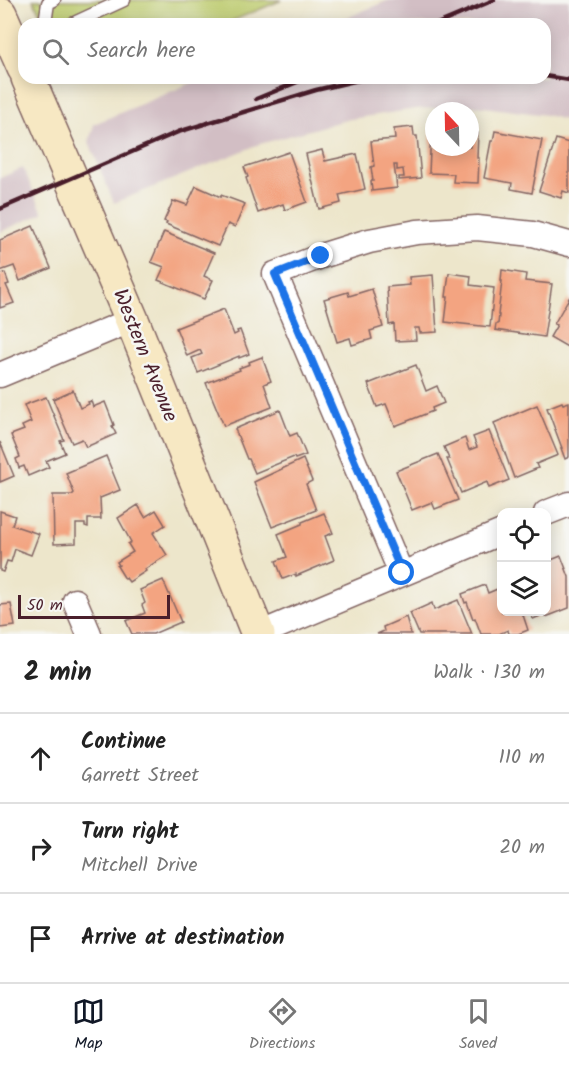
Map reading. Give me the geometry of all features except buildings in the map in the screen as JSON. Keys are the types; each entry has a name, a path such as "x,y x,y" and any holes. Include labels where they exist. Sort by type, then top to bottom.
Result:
{"street":[{"path":"9,32 18,54"},
{"name":"Western Avenue","path":"31,84 132,320 258,634"},
{"path":"402,573 275,274 369,240 417,232 477,228 533,234 569,244"},
{"path":"0,375 132,320"},
{"path":"551,511 569,504"},
{"path":"258,634 497,534"},
{"path":"75,601 89,634"}],"lane":[{"path":"46,18 48,3 54,0"},
{"path":"85,18 124,0"}],"shaded area":[{"path":"389,0 569,0 569,121 546,115 479,107 479,102 425,102 425,108 345,120 260,144 114,203 89,142 94,124 189,84 551,84 551,18 346,18"},
{"path":"23,168 43,213 0,232 0,178"}],"green space":[{"path":"33,0 282,0 239,18 43,18"}],"railway":[{"path":"451,18 494,0"},
{"path":"551,77 569,80"},
{"path":"256,99 292,84"},
{"path":"0,209 178,132 342,84"}],"route":[{"path":"321,256 275,274 402,573"}]}
